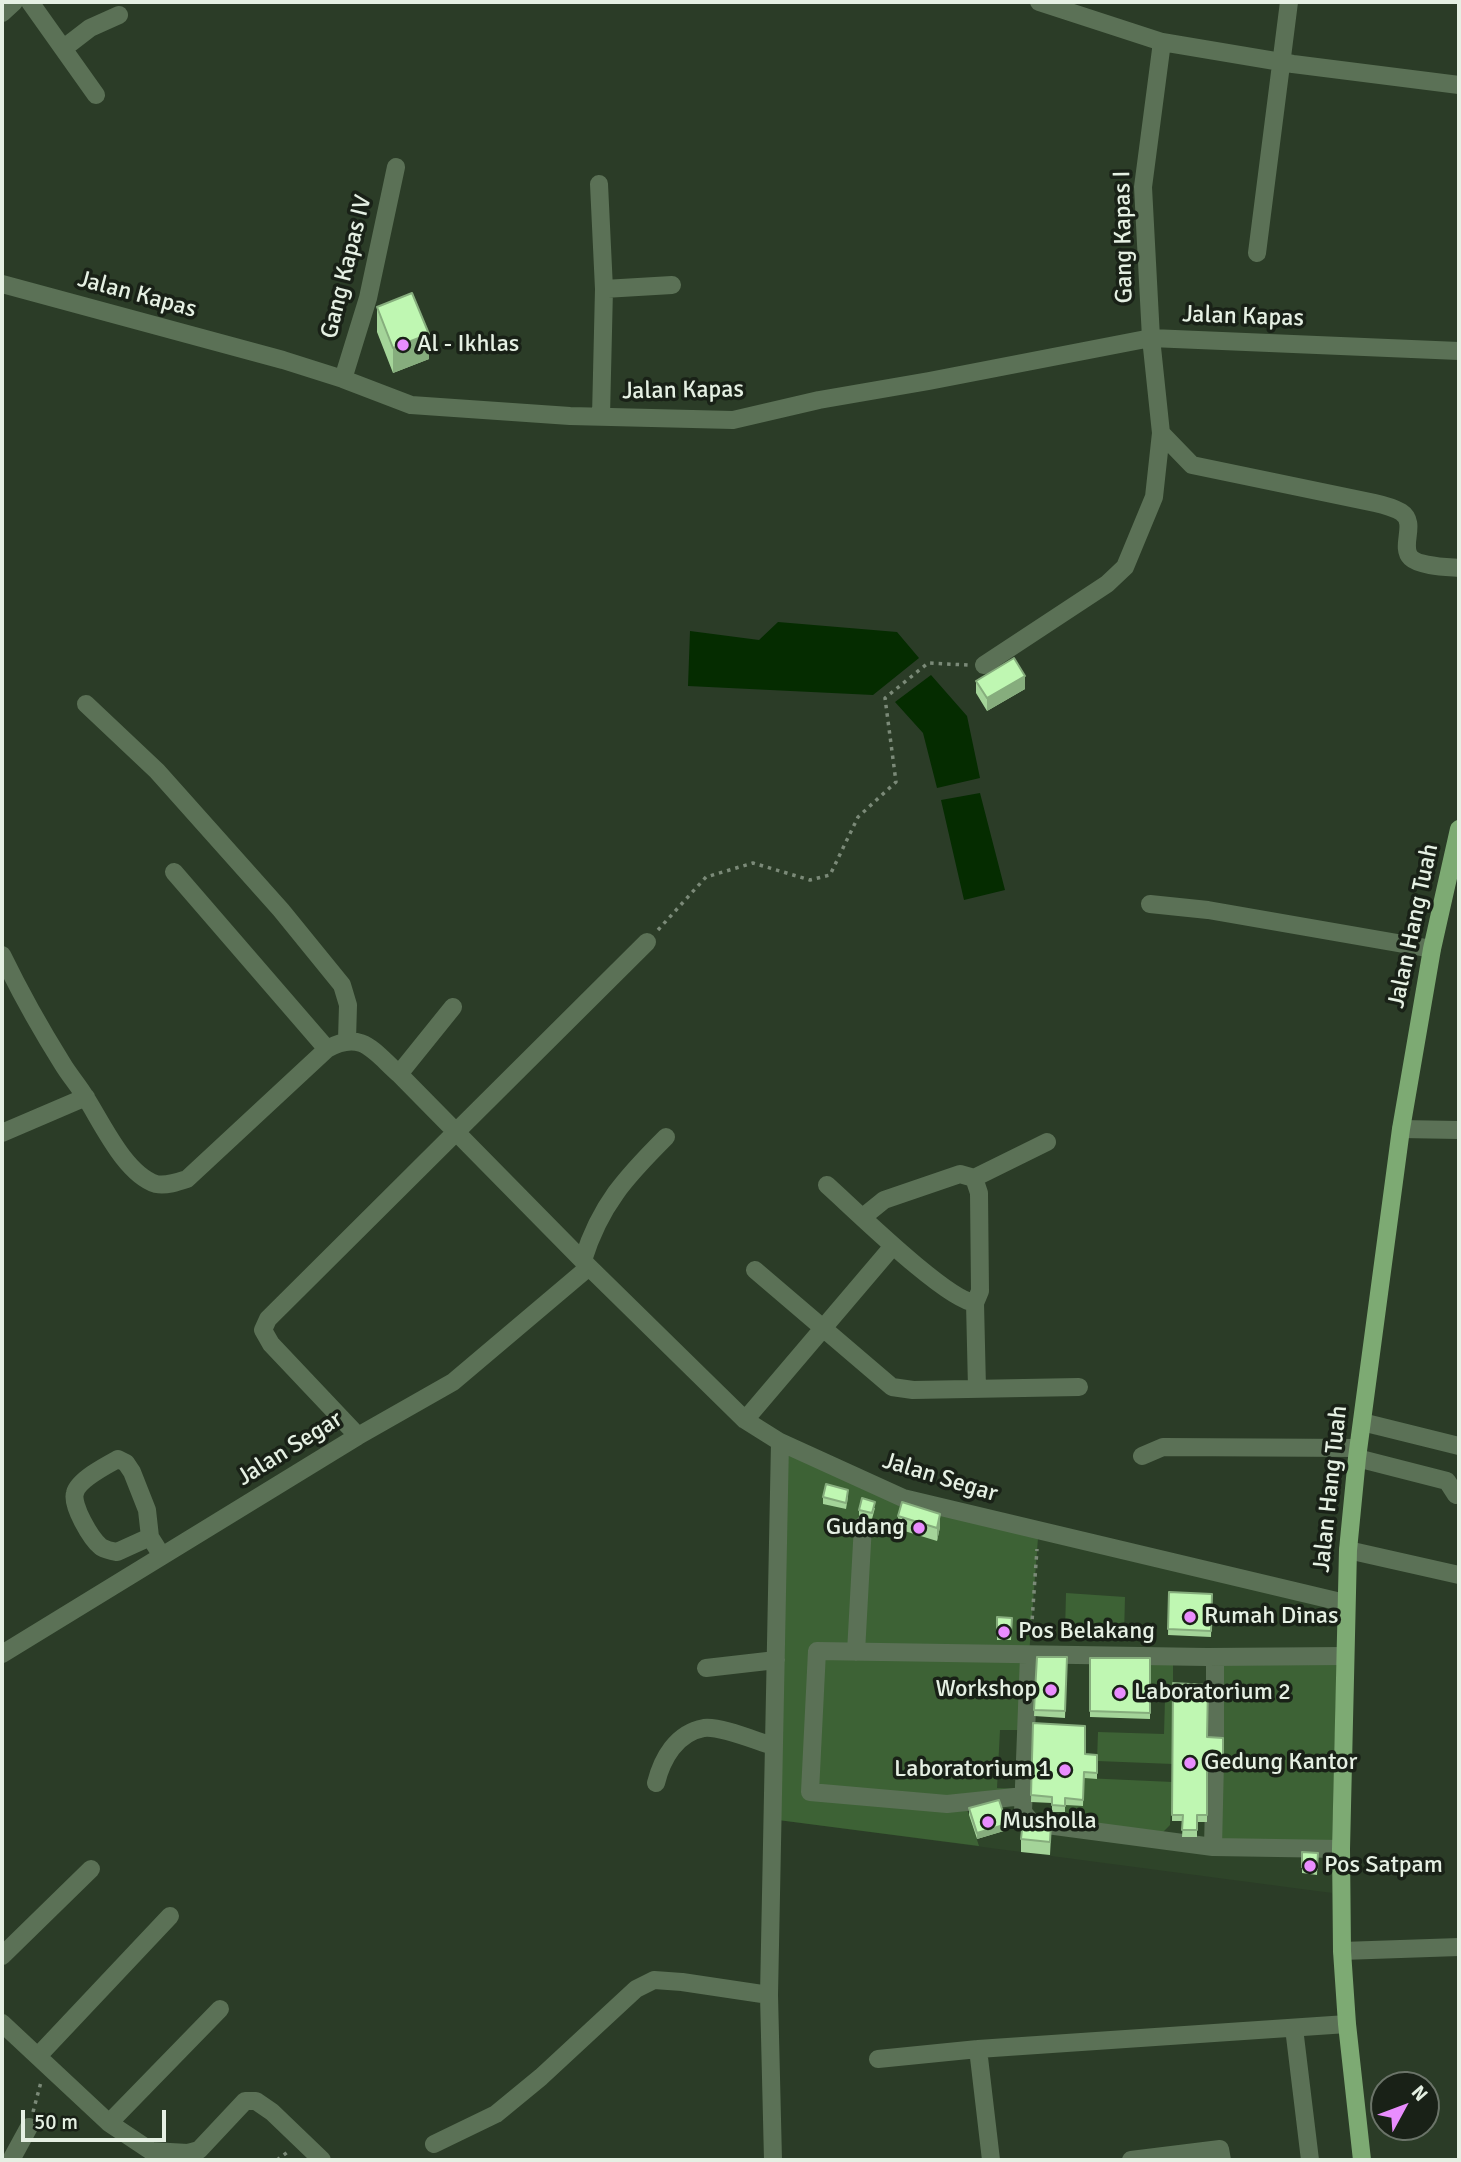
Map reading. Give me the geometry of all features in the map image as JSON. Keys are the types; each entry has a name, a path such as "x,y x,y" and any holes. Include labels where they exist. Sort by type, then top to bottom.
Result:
{"main road":[{"name":"Jalan Hang Tuah","path":"1362,2160 1342,1951 1341,1849 1348,1550 1358,1453 1401,1129 1432,949 1459,829"}],"street":[{"path":"2,13 14,2"},
{"path":"30,2 96,95"},
{"path":"1039,2 1162,41 1281,61 1459,85"},
{"path":"1257,253 1289,2"},
{"path":"64,48 90,28 119,15"},
{"name":"Gang Kapas I","path":"984,665 1107,584 1125,567 1154,497 1161,433 1151,338 1143,187 1162,41"},
{"name":"Gang Kapas IV","path":"343,379 368,298 396,167"},
{"path":"599,184 604,289 601,416"},
{"name":"Jalan Kapas","path":"2,284 284,360 411,405 601,416 733,420 819,400 1151,338 1459,351"},
{"path":"604,289 672,285"},
{"path":"1161,433 1192,465 1393,508 1404,514 1409,522 1407,552 1410,557 1438,566 1459,568"},
{"path":"86,704 157,771 281,910 342,985 348,1005 347,1040"},
{"path":"174,872 327,1049"},
{"path":"1150,904 1208,911 1432,949"},
{"path":"358,1436 271,1344 263,1330 268,1319 647,942"},
{"path":"2,955 28,1008 117,1150 140,1173 156,1184 172,1184 187,1178 327,1049 347,1040 366,1045 399,1074 586,1264"},
{"path":"399,1074 453,1007"},
{"path":"2,1133 86,1097"},
{"path":"1401,1129 1459,1130"},
{"path":"586,1264 592,1230 609,1200 635,1168 666,1137"},
{"path":"863,1217 884,1200 960,1174 974,1178 1047,1142"},
{"path":"974,1178 979,1193 980,1291 975,1303 977,1388"},
{"path":"827,1185 893,1246 960,1300 975,1303"},
{"path":"745,1420 893,1246"},
{"name":"Jalan Segar","path":"2,1654 358,1436 453,1382 586,1264 745,1420 780,1443 903,1498 1346,1603"},
{"path":"755,1270 892,1387 913,1390 1079,1387"},
{"path":"1362,1422 1459,1446"},
{"path":"773,2160 769,1995 780,1443"},
{"path":"1142,1456 1163,1447 1358,1453 1447,1481 1456,1495"},
{"path":"150,1537 117,1552 101,1546 91,1536 76,1507 74,1499 77,1488 100,1469 118,1459 122,1460 132,1472 147,1510 150,1537 162,1556"},
{"path":"856,1652 863,1525"},
{"path":"1348,1550 1459,1575"},
{"path":"1024,1796 947,1804 810,1792 817,1651 1216,1657 1344,1656"},
{"path":"1029,1655 1023,1812 1032,1823 1213,1847 1341,1849"},
{"path":"1213,1847 1216,1657"},
{"path":"706,1668 776,1660"},
{"path":"656,1783 667,1753 685,1735 705,1728 774,1746"},
{"path":"2,1956 91,1869"},
{"path":"42,2060 170,1916"},
{"path":"1342,1951 1459,1947"},
{"path":"434,2144 496,2114 541,2077 636,1989 654,1980 769,1995"},
{"path":"109,2123 220,2009"},
{"path":"2,2023 109,2123 151,2151 188,2154 199,2150 245,2101 256,2101 272,2112 322,2160"},
{"path":"878,2059 978,2049 1347,2024"},
{"path":"1294,2028 1310,2160"},
{"path":"978,2049 992,2160"},
{"path":"11,2160 29,2127"},
{"path":"1131,2160 1220,2149 1222,2160"}],"path":[{"path":"647,942 706,877 753,863 810,880 830,875 858,817 896,782 885,698 928,663 984,665"},
{"path":"1029,1655 1038,1538"},
{"path":"29,2127 42,2060"}],"shaded area":[{"path":"778,622 897,632 919,658 873,695 688,686 690,631 759,640"},
{"path":"931,675 967,716 980,778 937,788 923,733 895,702"},
{"path":"980,793 1005,890 964,900 941,800"},
{"path":"784,1451 1038,1538 1026,1730 1000,1730 997,1788 1024,1789 965,1803 979,1846 778,1820"},
{"path":"900,1502 1338,1607 1332,1893 778,1820"},
{"path":"1066,1593 1125,1597 1124,1636 1065,1632"},
{"path":"1337,1656 1332,1849 1213,1847 1215,1657"},
{"path":"1150,1664 1173,1664 1173,1689 1150,1688"},
{"path":"1165,1699 1173,1699 1173,1764 1097,1761 1098,1732 1164,1734"},
{"path":"1084,1778 1173,1782 1170,1825 1159,1836 1065,1824 1065,1805 1083,1806"}],"building":[{"path":"412,293 429,334 393,348 377,307"},
{"path":"1014,658 1025,676 987,698 976,681"},
{"path":"826,1484 848,1490 846,1503 823,1497"},
{"path":"862,1498 875,1502 872,1513 859,1510"},
{"path":"902,1502 940,1514 937,1528 898,1516"},
{"name":"Rumah Dinas","path":"1169,1592 1212,1594 1211,1631 1168,1629"},
{"path":"997,1617 1012,1618 1011,1634 997,1633"},
{"name":"Workshop","path":"1037,1657 1067,1657 1065,1711 1034,1710"},
{"name":"Laboratorium 2","path":"1090,1658 1150,1658 1150,1713 1090,1711"},
{"name":"Gedung Kantor","path":"1173,1683 1208,1685 1207,1737 1223,1738 1223,1755 1207,1755 1207,1815 1197,1815 1197,1830 1182,1830 1183,1815 1172,1815"},
{"name":"Laboratorium 1","path":"1033,1723 1085,1726 1085,1754 1097,1755 1097,1773 1084,1772 1083,1800 1065,1798 1065,1806 1052,1805 1052,1797 1031,1795"},
{"name":"Musholla","path":"999,1800 1007,1824 977,1833 969,1808"},
{"path":"1023,1820 1051,1823 1050,1842 1021,1839"},
{"name":"Pos Satpam","path":"1302,1852 1318,1853 1317,1869 1302,1867"}],"place":[{"name":"Al - Ikhlas","path":"403,345"},
{"name":"Gudang","path":"919,1528"},
{"name":"Rumah Dinas","path":"1190,1617"},
{"name":"Pos Belakang","path":"1004,1632"},
{"name":"Workshop","path":"1051,1690"},
{"name":"Laboratorium 2","path":"1120,1693"},
{"name":"Gedung Kantor","path":"1190,1763"},
{"name":"Laboratorium 1","path":"1065,1770"},
{"name":"Musholla","path":"988,1822"},
{"name":"Pos Satpam","path":"1310,1866"}]}
